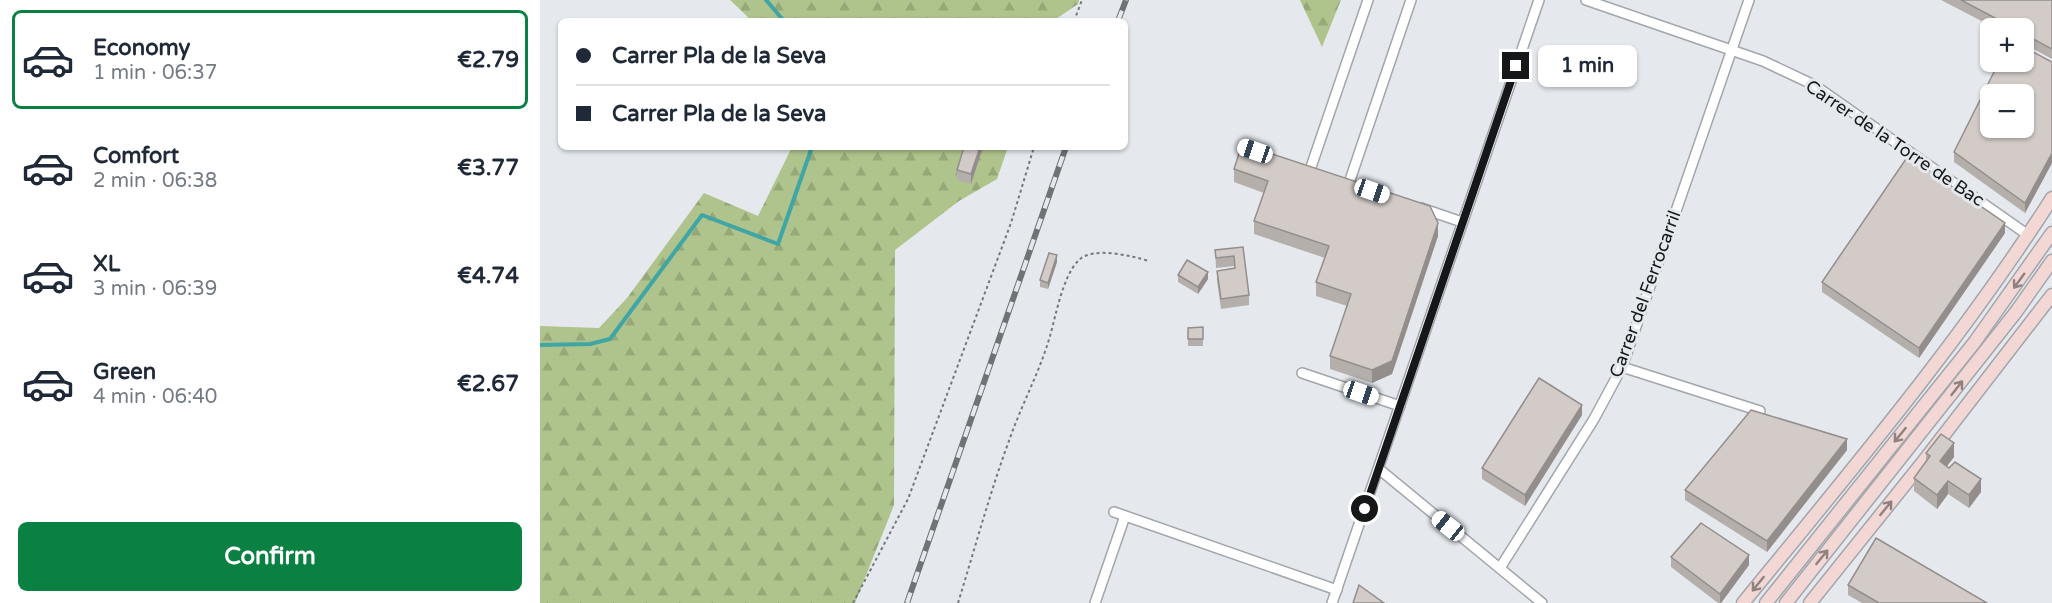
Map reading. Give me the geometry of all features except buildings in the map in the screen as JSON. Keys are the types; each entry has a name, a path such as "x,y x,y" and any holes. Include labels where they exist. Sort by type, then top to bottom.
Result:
{"main road":[{"path":"1743,603 1959,334 2052,198"},
{"path":"1766,603 1974,343 2052,233"},
{"path":"1786,603 2016,312 2052,261"},
{"path":"1810,603 2052,295"}],"street":[{"path":"1300,166 1315,172 1368,0"},
{"path":"1360,187 1344,182 1412,0"},
{"path":"1332,603 1539,0"},
{"name":"Carrer de la Torre de Bac","path":"1586,0 1763,61 1814,85 2028,235"},
{"name":"Carrer del Ferrocarril","path":"1500,568 1594,418 1622,367 1749,0"},
{"path":"1417,206 1462,222"},
{"path":"1622,367 1760,411"},
{"path":"1302,373 1400,406"},
{"path":"1379,469 1542,603"},
{"path":"1114,512 1337,590"},
{"path":"1095,603 1125,516"}],"path":[{"path":"1075,18 1082,0"},
{"path":"853,603 908,499 1011,223 1033,150"},
{"path":"958,603 1010,438 1051,335 1063,290 1077,261 1084,256 1099,253 1122,253 1149,261"}],"green space":[{"path":"730,0 1079,0 1078,4 1057,18 749,18"},
{"path":"1300,0 1341,0 1322,47"},
{"path":"791,150 1007,150 997,179 959,201 895,250 894,505 855,603 540,603 540,326 599,328 627,298 704,193 758,216"}],"waterway":[{"path":"766,0 781,18"},
{"path":"540,345 590,344 610,339 702,215 778,244 811,150"}],"railway":[{"path":"1119,18 1126,0"},
{"path":"907,603 1065,150"}],"route":[{"path":"1365,509 1516,66"}]}
